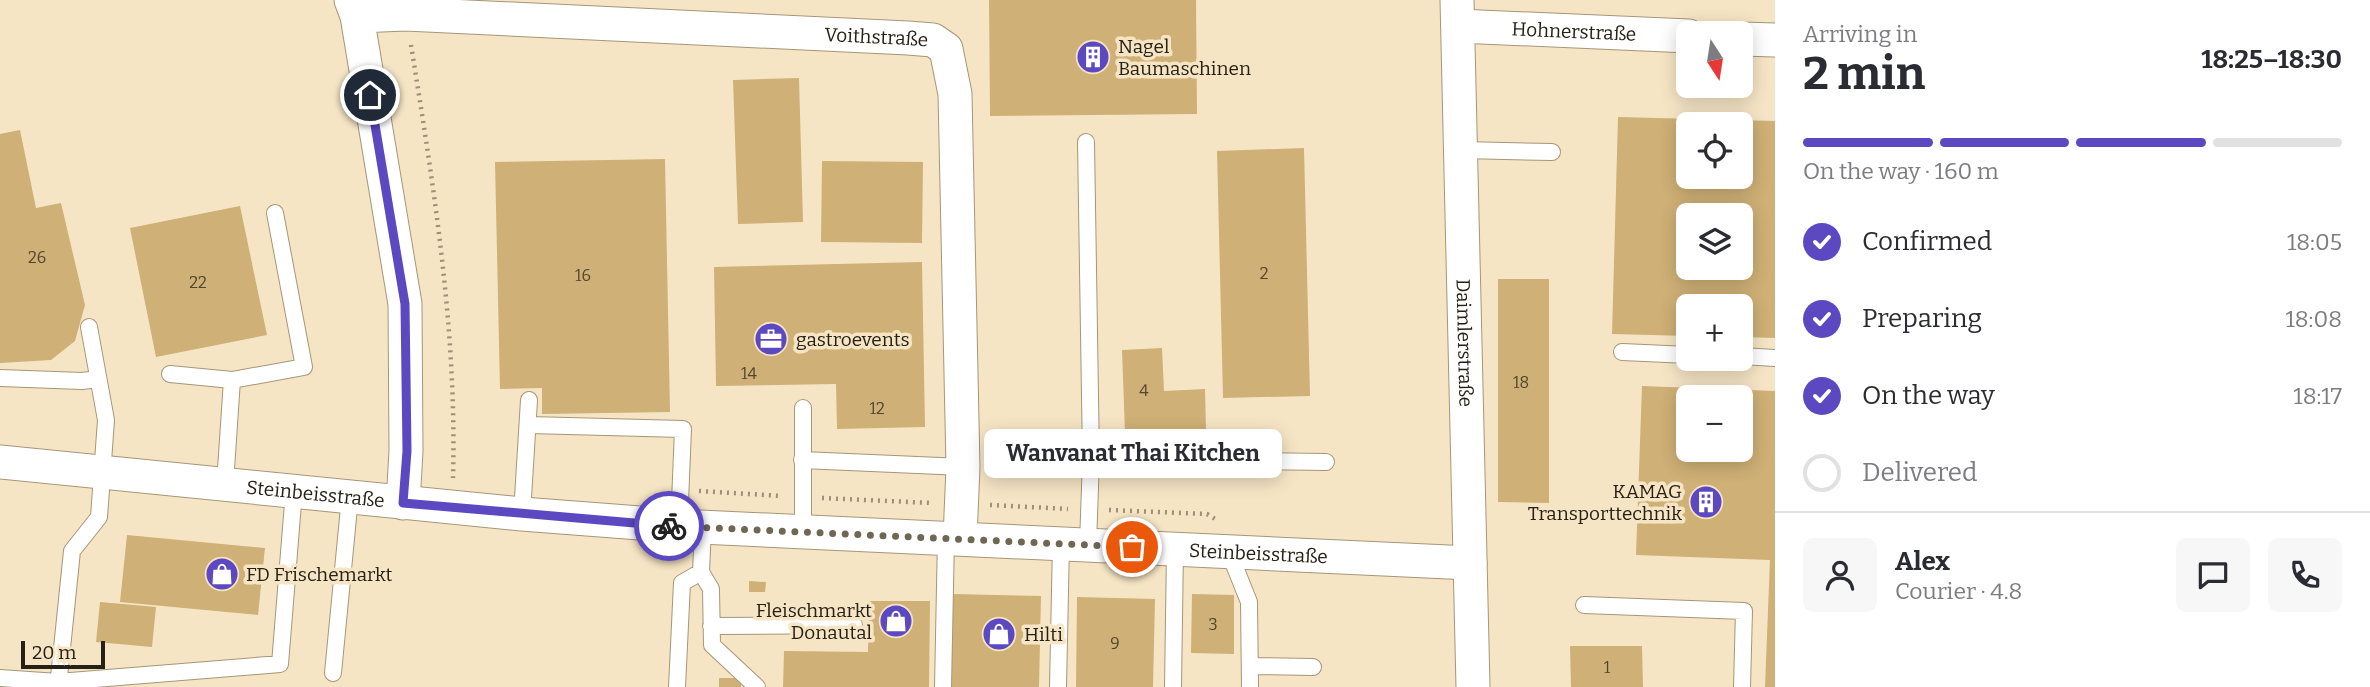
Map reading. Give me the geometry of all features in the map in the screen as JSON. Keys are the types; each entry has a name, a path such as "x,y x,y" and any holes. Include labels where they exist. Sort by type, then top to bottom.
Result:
{"street":[{"name":"Voithstraße","path":"403,503 407,451 405,304 354,8 406,14 933,40 946,49 955,94 963,467 953,537"},
{"name":"Hohnerstraße","path":"1458,13 1676,35"},
{"name":"Daimlerstraße","path":"1458,13 1473,687"},
{"path":"1754,39 1775,40"},
{"name":"Steinbeisstraße","path":"0,462 452,508 691,527 953,537 1470,563"}],"lane":[{"path":"1058,687 1074,544 1091,459 1086,142"},
{"path":"1461,150 1552,152"},
{"path":"170,374 232,380 303,367 275,214"},
{"path":"58,685 72,551 99,517 103,471 106,419 89,327"},
{"path":"1622,352 1676,354"},
{"path":"1753,357 1775,358"},
{"path":"0,378 82,381 99,379"},
{"path":"225,484 232,380"},
{"path":"522,514 529,400"},
{"path":"803,408 803,532"},
{"path":"529,425 683,429 691,527 701,572 711,589 712,645 757,687"},
{"path":"1091,459 1326,462"},
{"path":"802,460 963,467"},
{"path":"0,678 58,685 280,664 294,491"},
{"path":"333,673 350,497"},
{"path":"943,687 953,537"},
{"path":"1173,687 1175,549"},
{"path":"1242,553 1250,602 1250,687"},
{"path":"677,687 682,583 701,572"},
{"path":"1584,605 1744,611 1742,687"},
{"path":"711,626 854,625"},
{"path":"1250,666 1313,667"}],"path":[{"path":"406,14 440,223 454,437 452,508"}],"building":[{"name":"Nagel Baumaschinen","path":"989,0 1196,0 1197,114 990,116"},
{"path":"799,78 803,222 738,224 733,80"},
{"path":"1618,117 1676,118 1676,189 1753,189 1753,120 1775,121 1775,338 1753,337 1753,294 1676,294 1676,336 1612,334"},
{"path":"20,130 36,208 61,203 85,305 75,341 51,360 0,363 0,134"},
{"path":"1304,148 1310,396 1223,398 1217,151"},
{"path":"665,159 670,412 542,414 542,388 500,389 495,162"},
{"path":"822,161 923,162 922,243 821,242"},
{"path":"240,206 267,335 156,357 130,228"},
{"path":"922,262 925,427 837,429 836,384 716,386 714,267"},
{"path":"1498,279 1549,279 1549,503 1498,502"},
{"path":"1162,348 1164,391 1205,389 1206,430 1125,433 1122,350"},
{"name":"KAMAG Transporttechnik","path":"1642,386 1676,387 1676,462 1753,462 1753,390 1775,391 1775,687 1765,687 1770,560 1636,555"},
{"path":"127,535 265,548 258,615 120,602"},
{"path":"749,581 766,582 765,592 749,592"},
{"path":"953,594 1041,596 1039,687 951,687"},
{"path":"1192,594 1234,595 1234,654 1191,653"},
{"path":"1077,597 1155,599 1153,687 1076,687"},
{"path":"869,601 930,601 929,687 783,687 784,651 868,652"},
{"path":"100,602 156,607 152,647 96,642"},
{"path":"1570,646 1642,646 1643,687 1571,687"},
{"path":"719,678 741,678 741,687 719,687"}],"way so far":[{"path":"669,526 1132,547"}],"place":[{"name":"Nagel Baumaschinen","path":"1093,57"},
{"name":"gastroevents","path":"771,339"},
{"name":"KAMAG Transporttechnik","path":"1706,502"},
{"name":"Wanvanat Thai Kitchen","path":"1132,547"},
{"name":"FD Frischemarkt","path":"222,574"},
{"name":"Fleischmarkt Donautal","path":"896,621"},
{"name":"Hilti","path":"999,634"}],"route":[{"path":"370,95 405,304 407,451 403,503 669,526"}]}
